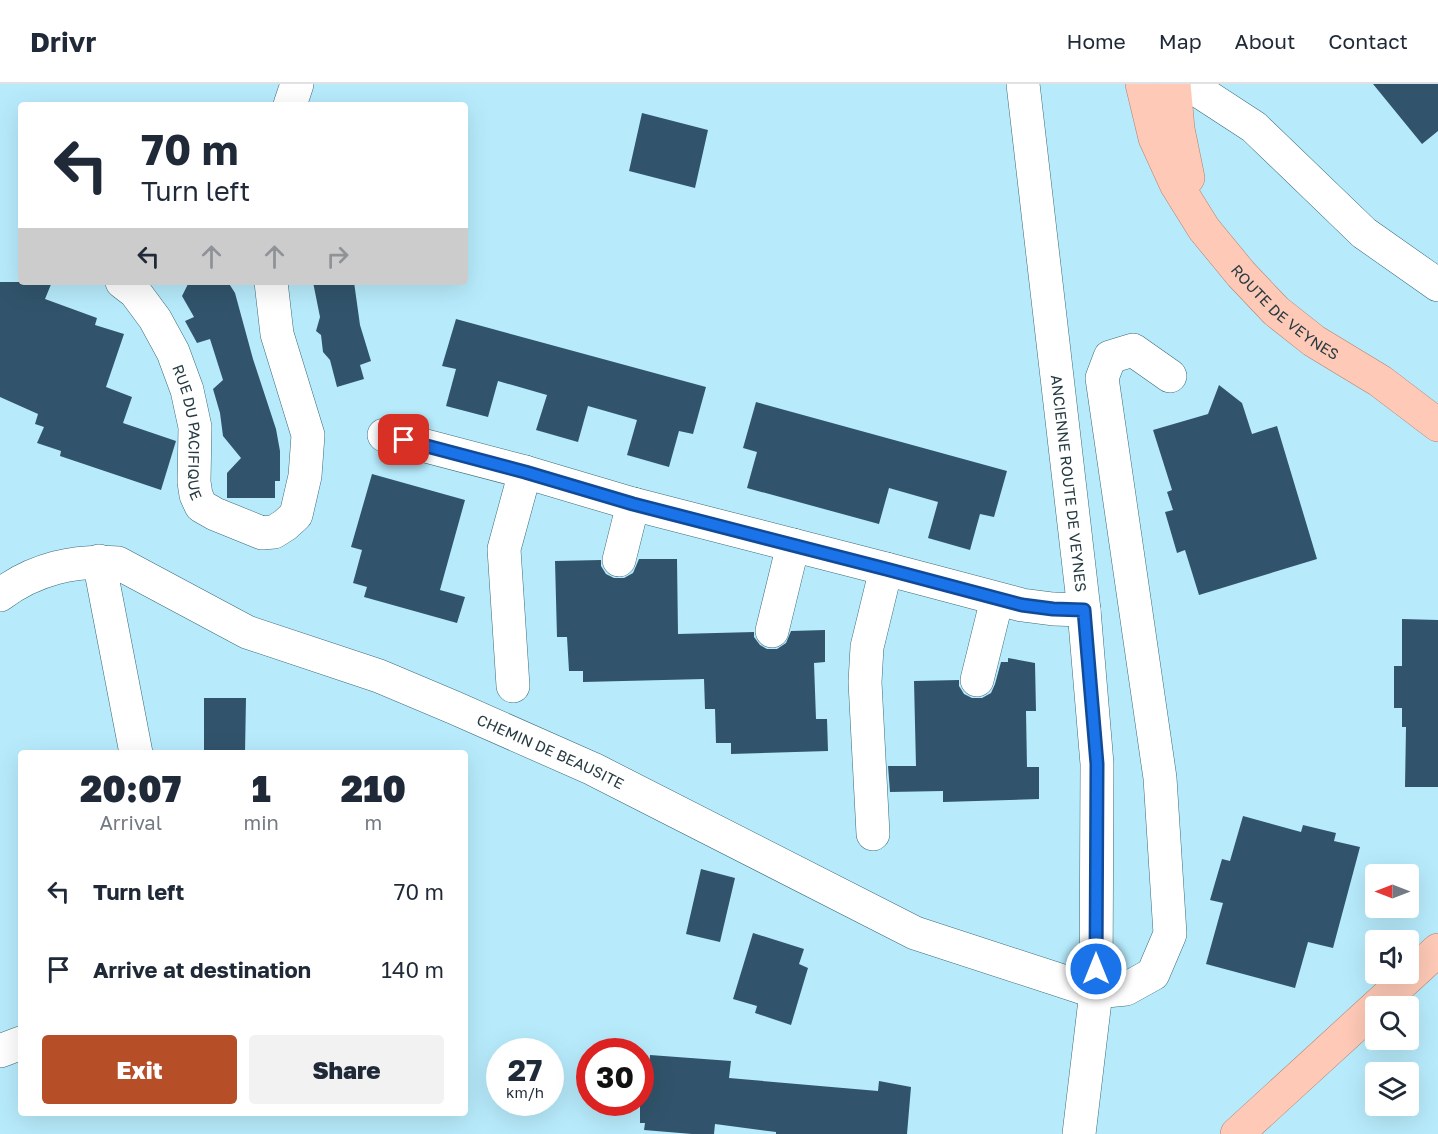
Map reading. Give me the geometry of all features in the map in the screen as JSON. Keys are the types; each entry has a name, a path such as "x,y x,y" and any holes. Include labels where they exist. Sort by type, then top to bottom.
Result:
{"main road":[{"name":"ROUTE DE VEYNES","path":"1142,84 1155,138 1176,184 1204,229 1241,274 1276,311 1314,341 1380,381 1438,425"},
{"name":"ROUTE DE VEYNES","path":"1174,84 1178,129 1185,163 1204,229"},
{"name":"ROUTE DE VEYNES","path":"1380,381 1438,405"},
{"path":"1237,1134 1437,955"}],"street":[{"path":"291,102 297,84"},
{"name":"ANCIENNE ROUTE DE VEYNES","path":"1023,84 1084,610 1097,764 1096,992 1079,1134"},
{"path":"1188,84 1254,127 1364,233 1438,285"},
{"name":"RUE DU PACIFIQUE","path":"126,285 135,292 155,319 173,352 187,390 195,427 194,482 201,506 262,533 274,532 296,514 305,476 308,435 277,334 272,285"},
{"path":"1096,992 1126,989 1153,974 1170,934 1160,778 1102,378 1110,357 1133,350 1170,376"},
{"path":"384,435 525,472 633,504 1022,605 1084,610"},
{"path":"513,686 504,549 525,472"},
{"path":"619,560 633,504"},
{"path":"772,631 793,545"},
{"path":"99,561 135,750"},
{"name":"CHEMIN DE BEAUSITE","path":"0,595 14,585 57,566 99,561 118,563 247,632 379,676 593,769 915,933 1096,992"},
{"path":"873,834 865,682 866,658 886,569"},
{"path":"977,680 997,598"},
{"path":"0,1051 18,1044"}],"building":[{"path":"1373,84 1438,84 1438,131 1422,144"},
{"path":"642,113 708,130 695,188 629,171"},
{"path":"0,282 18,282 18,285 51,285 45,299 97,318 95,325 124,334 106,387 132,397 123,423 176,441 161,490 60,456 61,451 37,443 44,427 35,424 38,414 0,397"},
{"path":"188,285 230,285 235,293 253,359 276,429 280,451 280,481 275,481 275,498 227,498 227,473 241,458 223,436 220,413 213,389 223,380 210,339 197,343 185,321 194,317 182,296"},
{"path":"314,285 354,285 360,325 371,361 360,365 364,379 337,387 330,360 323,352 321,335 316,331 320,317"},
{"path":"456,319 706,387 693,434 679,431 669,467 627,455 637,420 588,406 578,442 536,430 547,395 498,381 488,417 446,406 456,369 442,366"},
{"path":"1219,385 1242,403 1252,434 1277,426 1317,559 1199,595 1185,550 1177,553 1165,512 1173,510 1167,492 1172,490 1153,430 1208,414"},
{"path":"756,402 1007,471 994,517 980,514 970,550 928,538 938,502 889,488 879,524 747,488 757,452 743,448"},
{"path":"372,474 465,500 440,590 465,597 457,623 364,597 367,587 353,583 362,550 351,547"},
{"path":"639,559 677,559 678,634 754,632 754,637 760,645 767,649 777,649 786,643 791,631 825,630 825,662 814,663 816,719 827,719 828,751 731,754 731,743 716,743 715,709 705,709 704,679 583,682 583,671 569,671 567,637 557,637 555,561 601,560 601,566 606,574 614,578 624,578 633,573"},
{"path":"1402,619 1438,620 1438,787 1405,787 1406,727 1402,727 1402,708 1394,708 1394,666 1402,666"},
{"path":"1008,658 1035,663 1036,711 1026,711 1027,767 1039,767 1039,799 943,802 943,791 890,792 888,766 916,766 914,681 959,680 959,686 964,694 972,698 982,698 991,693 1001,662 1008,662"},
{"path":"204,698 246,698 245,750 204,750"},
{"path":"1243,816 1301,832 1303,825 1336,833 1334,841 1360,847 1333,948 1308,942 1295,988 1206,964 1223,903 1210,900 1222,859 1230,861"},
{"path":"701,869 735,878 720,942 686,934"},
{"path":"753,933 804,949 799,964 808,968 791,1025 755,1013 757,1006 733,999"},
{"path":"654,1055 731,1061 729,1078 878,1091 879,1081 911,1087 907,1134 776,1134 776,1132 715,1124 714,1134 692,1134 644,1130 645,1123 640,1123 640,1116 654,1116"}],"route":[{"path":"404,440 633,504 1022,605 1084,610 1097,764 1096,969"}]}
